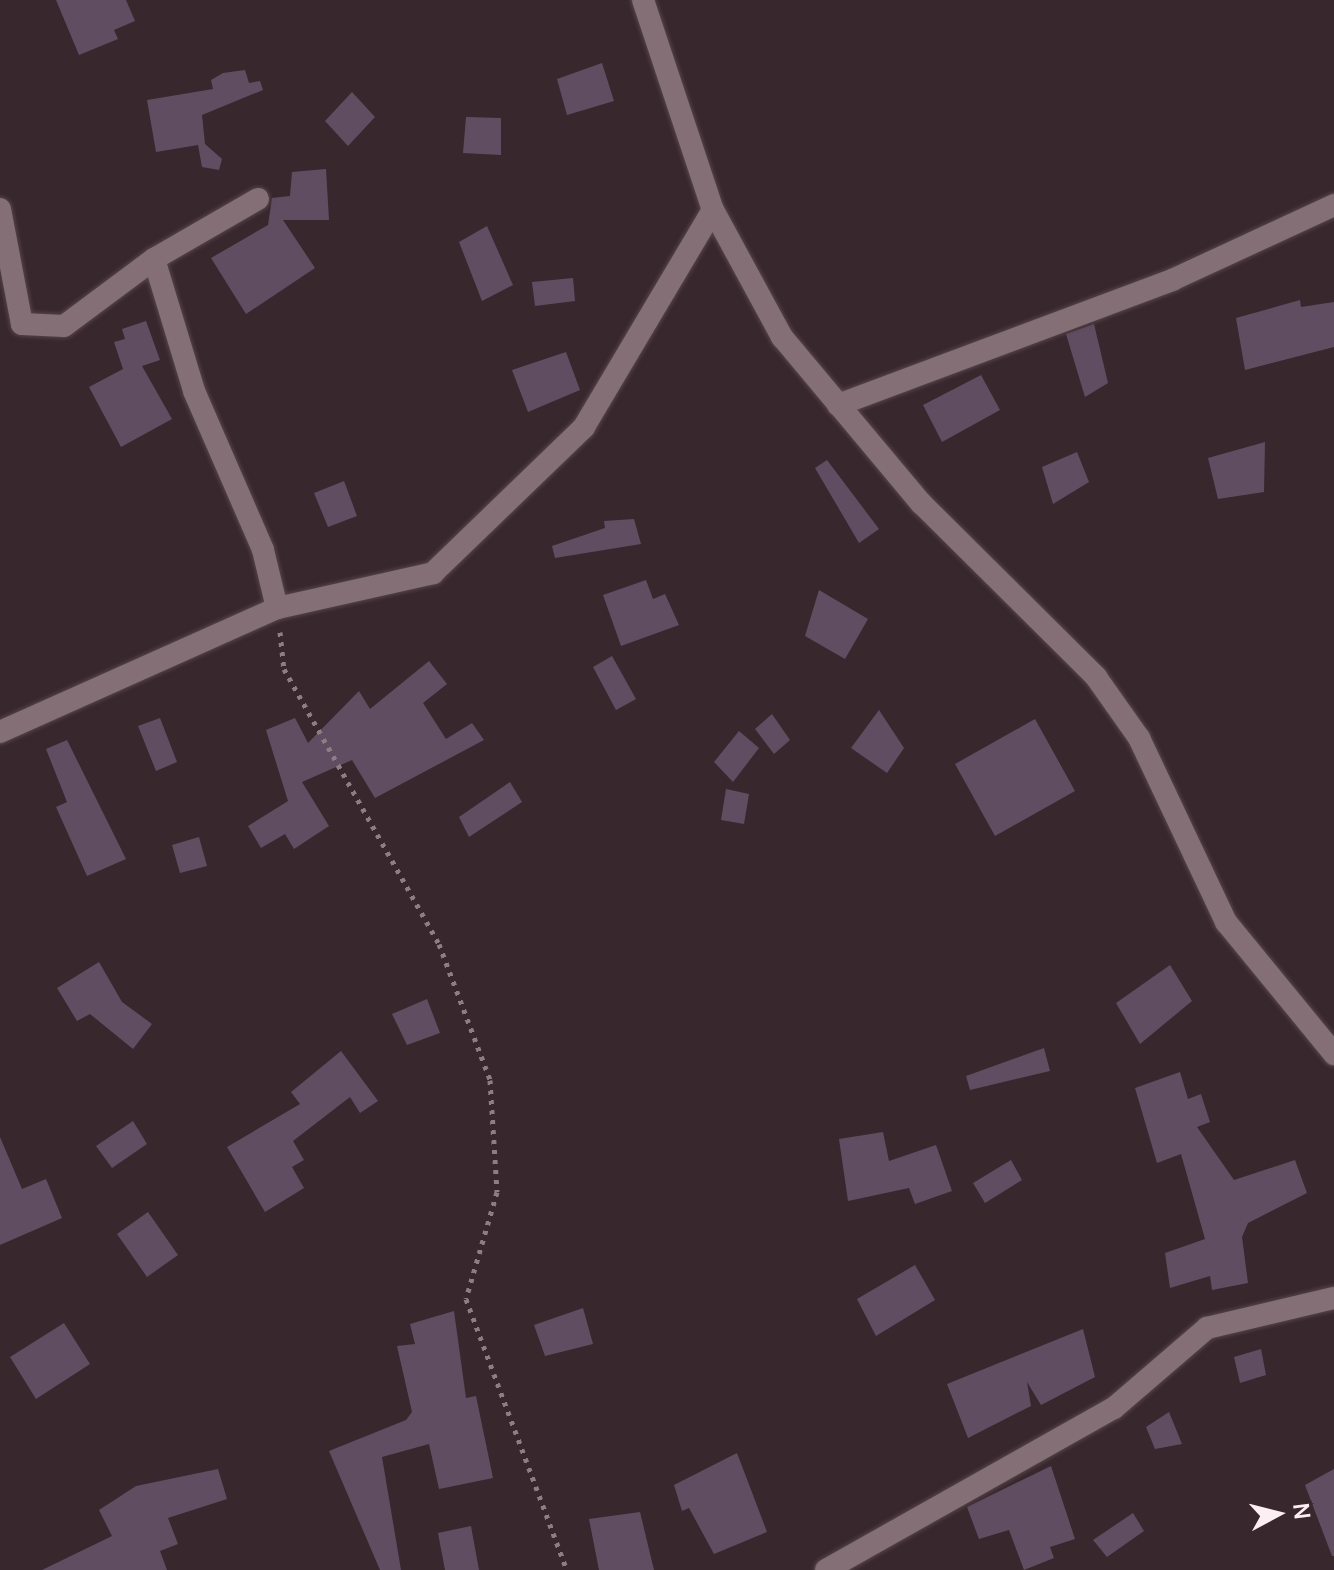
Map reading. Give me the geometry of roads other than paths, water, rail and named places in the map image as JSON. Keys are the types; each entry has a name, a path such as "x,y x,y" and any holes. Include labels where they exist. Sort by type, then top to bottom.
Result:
{"street":[{"path":"643,0 713,210 782,337 921,503 1096,677 1139,738 1226,922 1334,1054"},
{"path":"0,209 22,324 64,326 154,259 258,199"},
{"path":"838,405 1172,280 1334,205"},
{"path":"0,732 277,608 433,573 584,427 713,210"},
{"path":"154,259 194,391 263,550 277,608"},
{"path":"826,1570 1114,1408 1207,1328 1334,1298"}]}
